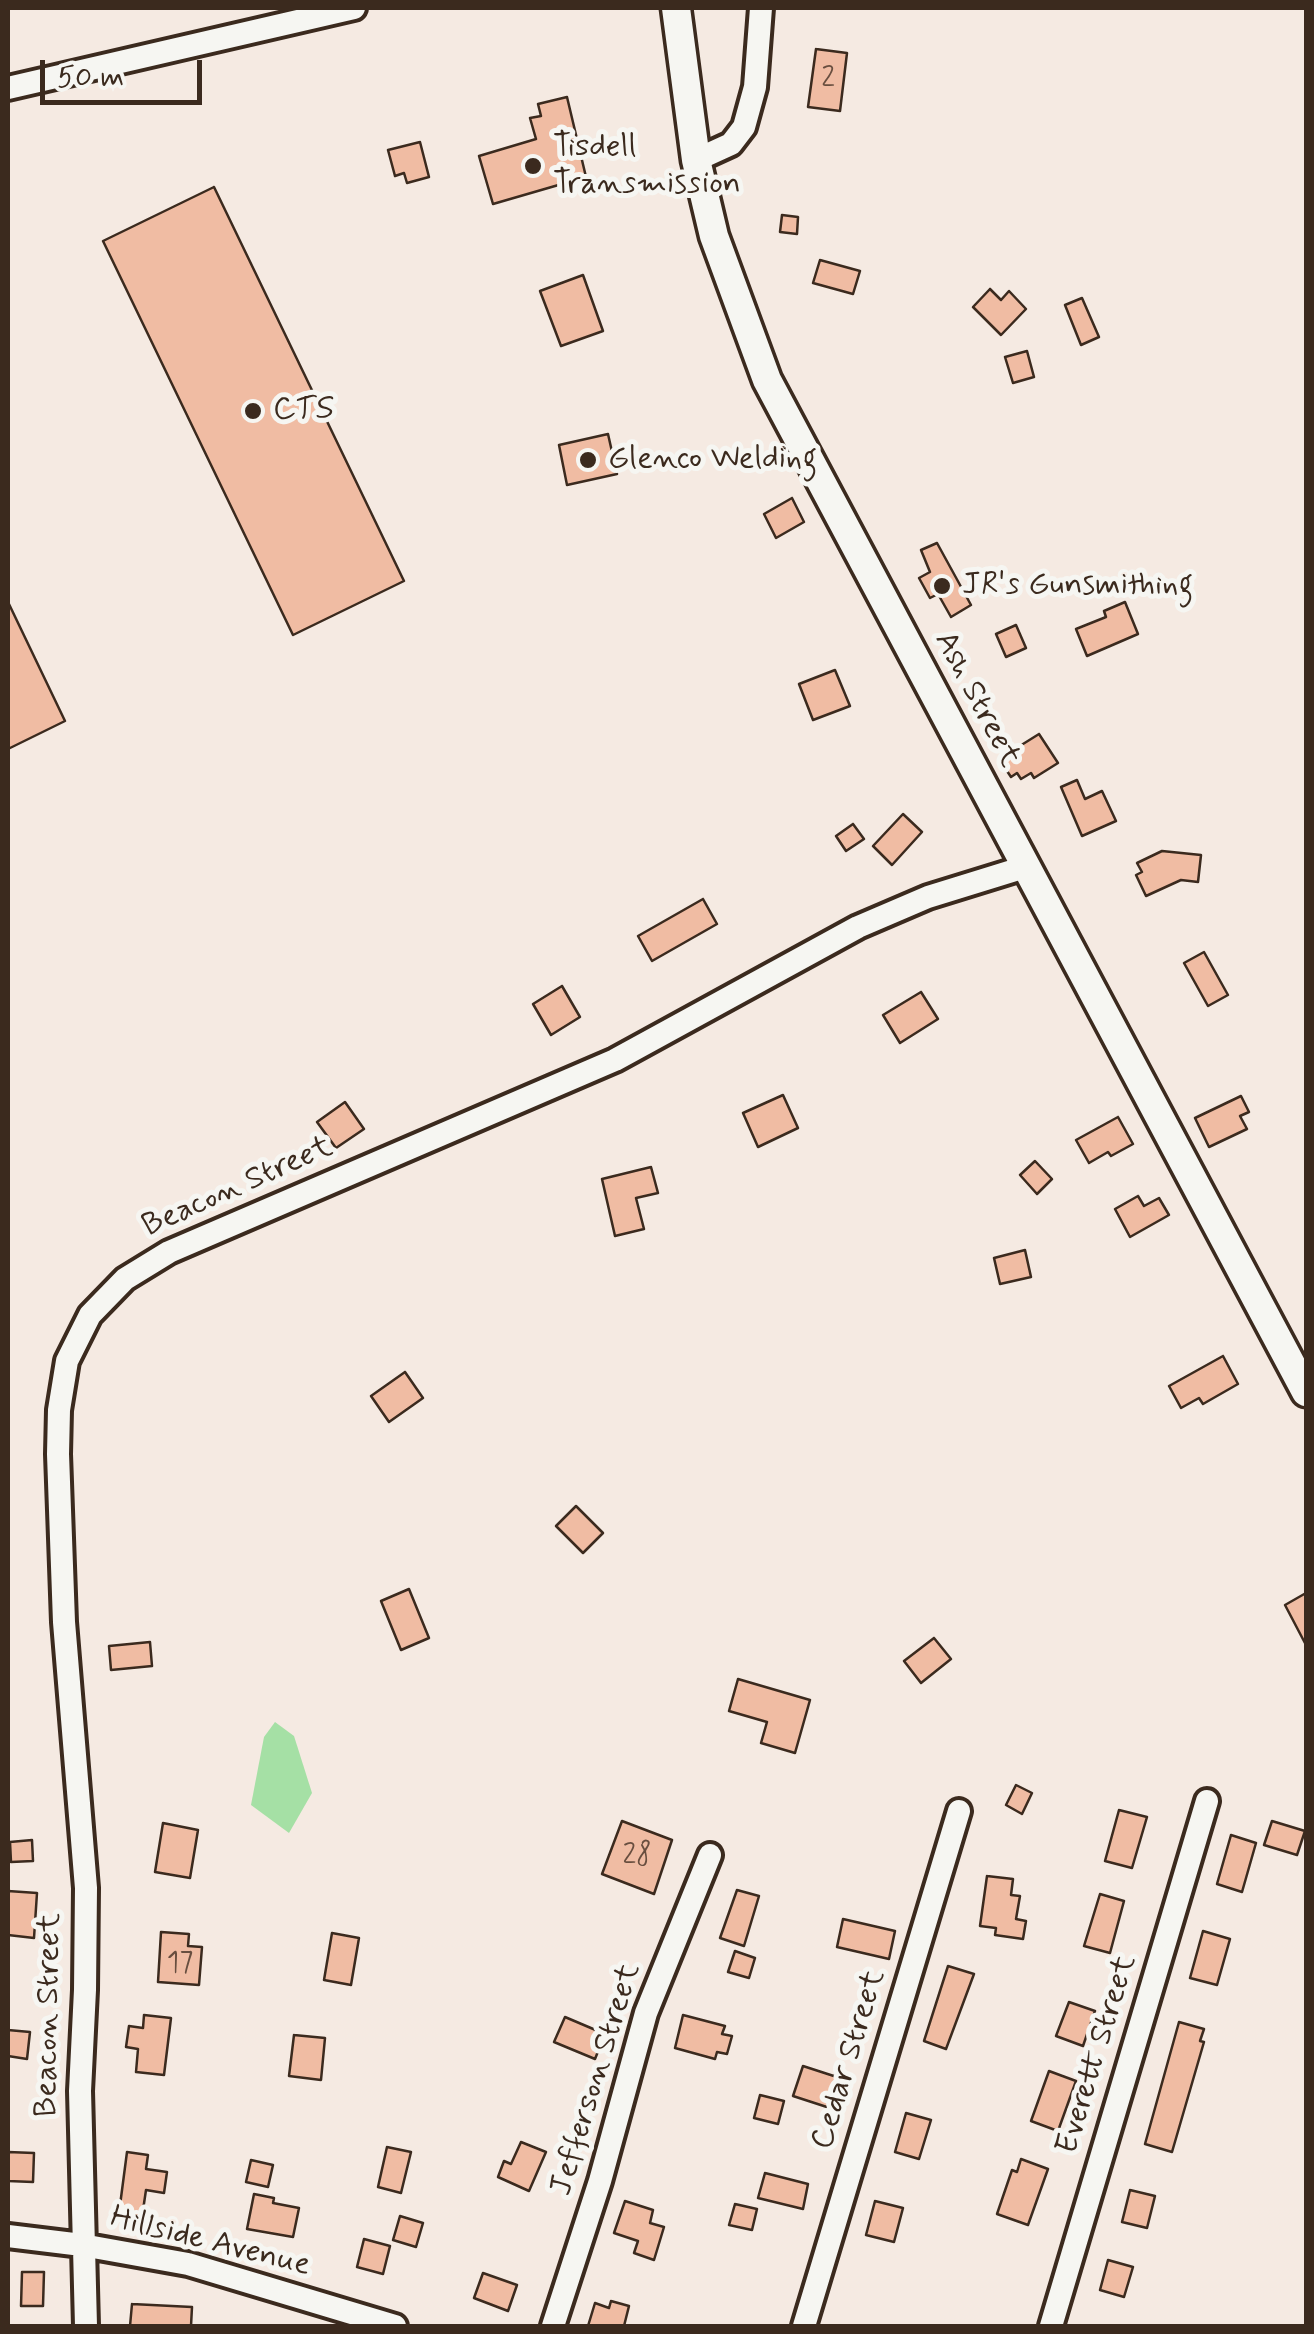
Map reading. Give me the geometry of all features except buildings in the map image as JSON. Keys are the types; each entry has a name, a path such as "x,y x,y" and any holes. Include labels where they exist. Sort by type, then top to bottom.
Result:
{"street":[{"path":"8,88 354,8"},
{"name":"Ash Street","path":"676,8 696,160 714,236 767,380 1306,1392"},
{"path":"696,160 731,144 744,127 753,97 761,8"},
{"name":"Beacon Street","path":"86,2326 80,2092 86,1888 64,1622 58,1454 59,1410 67,1360 90,1315 125,1279 169,1252 614,1060 858,927 928,897 1025,868"},
{"name":"Everett Street","path":"1050,2326 1207,1802"},
{"name":"Cedar Street","path":"804,2326 959,1812"},
{"name":"Jefferson Street","path":"553,2326 600,2181 646,2013 710,1855"},
{"name":"Hillside Avenue","path":"8,2236 188,2264 395,2326"}],"green space":[{"path":"275,1722 294,1736 312,1793 289,1833 251,1805 264,1737"}],"place":[{"name":"Tisdell Transmission","path":"533,166"},
{"name":"CTS","path":"253,411"},
{"name":"Glenco Welding","path":"588,460"},
{"name":"JR's Gunsmithing","path":"942,586"}]}
